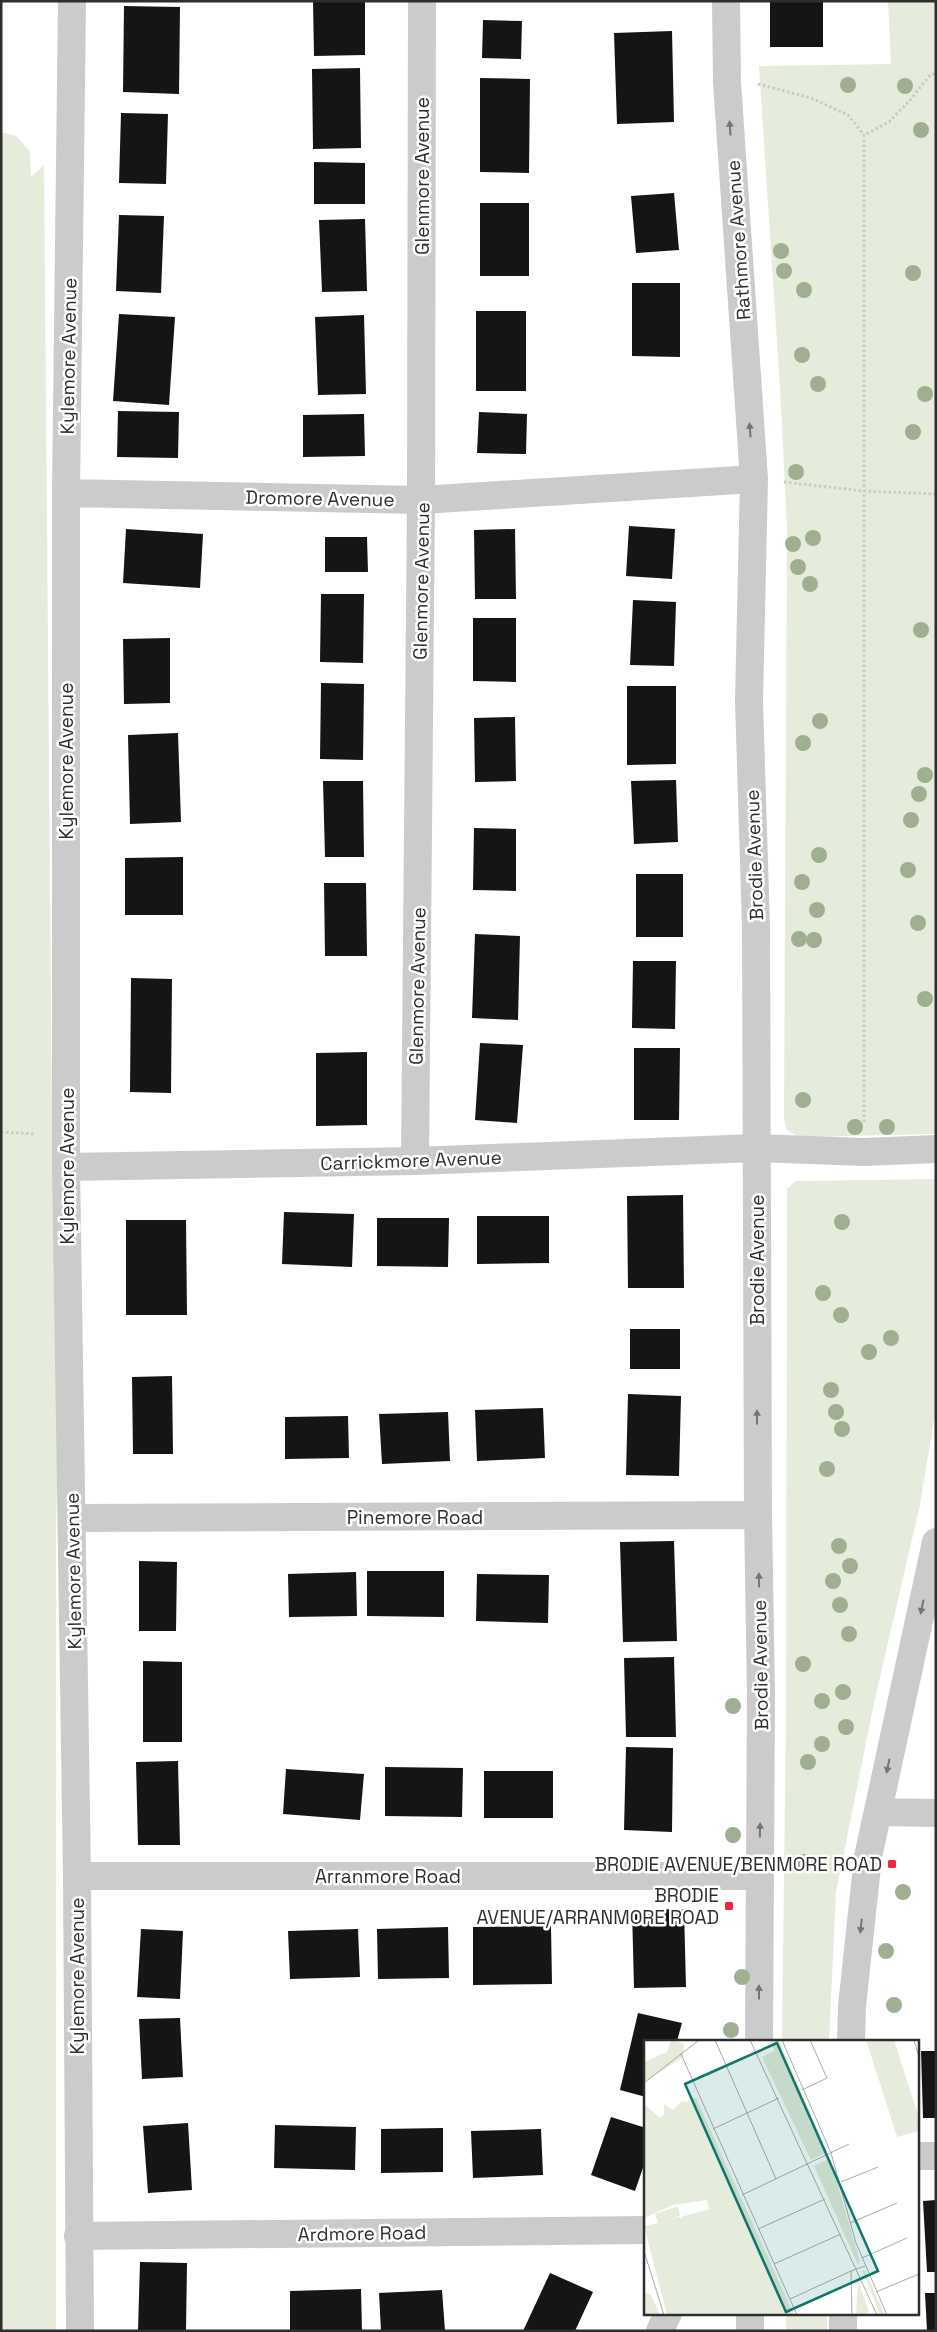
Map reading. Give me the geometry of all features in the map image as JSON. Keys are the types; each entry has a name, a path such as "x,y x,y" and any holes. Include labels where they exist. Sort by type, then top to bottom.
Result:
{"street":[{"name":"Kylemore Avenue","path":"72,1 66,493 66,1167 77,1876 80,2331"},
{"name":"Glenmore Avenue","path":"415,1161 422,500 422,1"},
{"name":"Rathmore Avenue","path":"726,1 727,82 754,479"},
{"name":"Dromore Avenue","path":"66,493 422,500 754,479"},
{"name":"Brodie Avenue","path":"754,479 749,701 756,927 758,1515 761,1694 759,2040"},
{"name":"Carrickmore Avenue","path":"66,1167 415,1161 756,1148 864,1152 936,1149"},
{"name":"Pinemore Road","path":"72,1518 758,1515"},
{"path":"851,2040 852,2006 868,1857 936,1542"},
{"path":"878,1812 936,1813"},
{"name":"Arranmore Road","path":"77,1876 759,1876"},
{"path":"920,2156 936,2156"},
{"name":"Ardmore Road","path":"78,2236 644,2230"},
{"path":"660,2331 668,2314"},
{"path":"750,2314 750,2331"},
{"path":"842,2331 843,2314"}],"path":[{"path":"864,135 889,122 931,74 936,74"},
{"path":"727,82 765,84 811,98 848,115 864,135 864,1152"},
{"path":"754,479 863,491 936,494"},
{"path":"1,1132 45,1135"}],"green space":[{"path":"888,1 936,1 936,1134 799,1137 786,1129 784,1118 787,528 759,66 891,64"},
{"path":"1,132 16,136 30,151 31,177 44,165 52,1120 62,1277 56,1528 56,2331 1,2331"},
{"path":"936,1179 936,1408 920,1505 874,1703 836,1892 829,2040 782,2040 786,1713 787,1189 796,1181"},
{"path":"786,2314 827,2314 827,2331 786,2331"}],"building":[{"path":"313,1 365,1 365,55 314,56"},
{"path":"770,1 823,1 823,47 770,47"},
{"path":"124,6 180,7 179,94 123,92"},
{"path":"483,20 522,21 521,59 482,58"},
{"path":"672,31 674,122 617,124 614,33"},
{"path":"360,68 361,148 313,149 312,69"},
{"path":"480,78 530,79 529,173 480,172"},
{"path":"121,113 168,114 166,184 119,183"},
{"path":"314,162 365,163 365,204 314,204"},
{"path":"674,193 679,250 636,253 631,196"},
{"path":"480,203 529,203 529,276 480,276"},
{"path":"119,215 164,216 161,293 116,291"},
{"path":"365,219 367,291 322,292 319,220"},
{"path":"632,283 680,283 680,357 632,356"},
{"path":"476,311 526,311 526,391 476,391"},
{"path":"119,314 175,317 169,405 113,401"},
{"path":"364,315 366,394 318,395 315,317"},
{"path":"118,411 179,412 178,458 117,457"},
{"path":"479,412 527,414 526,454 477,453"},
{"path":"364,414 365,456 303,457 303,415"},
{"path":"629,526 675,529 672,579 626,576"},
{"path":"126,529 203,534 200,588 123,583"},
{"path":"515,529 516,599 475,599 474,530"},
{"path":"325,537 367,537 368,572 325,572"},
{"path":"321,594 364,594 363,663 320,662"},
{"path":"633,600 676,602 674,666 630,665"},
{"path":"473,618 516,618 516,682 473,681"},
{"path":"170,638 170,703 124,704 123,639"},
{"path":"321,683 364,684 363,760 320,759"},
{"path":"627,686 676,686 676,764 627,765"},
{"path":"515,717 516,781 475,782 474,718"},
{"path":"178,733 181,822 130,824 128,735"},
{"path":"676,780 678,842 634,844 631,781"},
{"path":"323,781 363,781 364,857 325,857"},
{"path":"474,828 516,829 516,891 473,890"},
{"path":"183,857 183,915 125,915 125,858"},
{"path":"636,874 683,874 683,937 636,937"},
{"path":"324,883 366,883 367,956 325,956"},
{"path":"475,934 520,936 518,1020 472,1018"},
{"path":"633,961 676,961 675,1029 632,1028"},
{"path":"131,978 172,979 171,1093 130,1092"},
{"path":"480,1043 523,1045 517,1123 475,1120"},
{"path":"634,1048 680,1048 679,1120 634,1120"},
{"path":"367,1052 367,1125 316,1126 316,1053"},
{"path":"683,1195 684,1288 628,1288 627,1196"},
{"path":"284,1212 354,1214 352,1267 282,1264"},
{"path":"477,1216 549,1216 549,1263 477,1264"},
{"path":"377,1218 449,1218 448,1267 377,1266"},
{"path":"126,1220 186,1220 187,1315 126,1315"},
{"path":"630,1329 680,1329 680,1369 630,1369"},
{"path":"172,1376 173,1454 133,1454 132,1377"},
{"path":"628,1394 681,1396 679,1476 626,1475"},
{"path":"543,1408 545,1458 477,1461 475,1410"},
{"path":"448,1412 450,1461 382,1464 379,1414"},
{"path":"348,1416 349,1458 285,1459 285,1417"},
{"path":"674,1541 677,1641 623,1642 620,1542"},
{"path":"139,1561 177,1562 176,1631 139,1631"},
{"path":"367,1571 444,1571 444,1617 367,1616"},
{"path":"356,1572 357,1616 289,1617 288,1574"},
{"path":"477,1574 549,1575 548,1623 476,1621"},
{"path":"674,1657 676,1737 626,1737 624,1658"},
{"path":"143,1661 182,1662 182,1742 143,1742"},
{"path":"626,1747 673,1748 672,1832 624,1830"},
{"path":"178,1761 180,1845 138,1845 136,1762"},
{"path":"385,1767 463,1768 462,1817 385,1816"},
{"path":"286,1769 364,1774 360,1820 283,1814"},
{"path":"484,1771 553,1771 553,1818 484,1818"},
{"path":"684,1909 686,1987 634,1988 632,1910"},
{"path":"551,1926 552,1984 473,1985 473,1927"},
{"path":"448,1927 449,1978 378,1979 377,1929"},
{"path":"141,1929 183,1931 180,1999 137,1997"},
{"path":"358,1929 360,1977 290,1979 288,1931"},
{"path":"638,2013 682,2023 677,2040 644,2040 644,2096 620,2090"},
{"path":"180,2018 183,2077 142,2079 139,2019"},
{"path":"921,2051 936,2051 936,2118 923,2118"},
{"path":"611,2117 644,2127 644,2165 635,2191 591,2175"},
{"path":"188,2123 192,2190 148,2193 143,2126"},
{"path":"275,2125 356,2127 355,2170 274,2168"},
{"path":"443,2128 443,2172 381,2173 381,2129"},
{"path":"541,2129 543,2175 473,2178 471,2131"},
{"path":"936,2200 936,2272 927,2272 923,2201"},
{"path":"140,2262 187,2263 186,2331 138,2331"},
{"path":"550,2273 593,2292 575,2331 523,2331"},
{"path":"361,2289 362,2331 290,2331 290,2291"},
{"path":"442,2290 445,2331 381,2331 379,2293"},
{"path":"925,2293 936,2293 936,2331 927,2331"}],"place":[{"name":"BRODIE AVENUE/BENMORE ROAD","path":"892,1864"},
{"name":"BRODIE AVENUE/ARRANMORE ROAD","path":"729,1906"}]}
